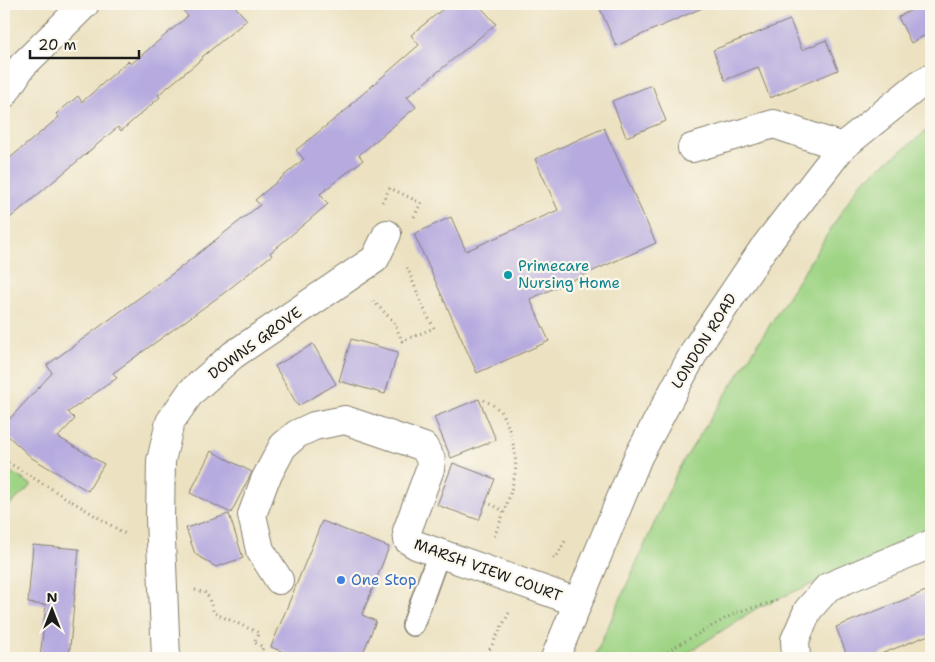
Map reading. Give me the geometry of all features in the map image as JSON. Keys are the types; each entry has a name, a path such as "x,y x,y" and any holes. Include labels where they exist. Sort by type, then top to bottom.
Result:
{"street":[{"path":"4,94 22,66 85,4"},
{"name":"LONDON ROAD","path":"555,658 638,457 697,347 763,249 842,146 920,84 931,78"},
{"path":"692,148 774,124 842,146"},
{"name":"DOWNS GROVE","path":"166,658 160,518 161,461 170,422 191,392 233,355 374,259 387,234"},
{"name":"MARSH VIEW COURT","path":"279,580 260,550 252,515 265,480 283,446 296,434 314,426 345,420 424,447 431,460 430,469 407,530 408,540 439,554 577,602"},
{"path":"796,658 795,640 798,632 808,610 828,587 931,544"}],"lane":[{"path":"413,625 439,554"}],"path":[{"path":"484,400 499,409 505,420 514,444 516,472 490,547"},
{"path":"486,502 504,511"},
{"path":"660,658 673,648 737,612 828,587"}],"green space":[{"path":"931,129 931,532 757,608 680,658 594,658 679,468 860,183"},
{"path":"4,468 32,485 4,510"}],"building":[{"path":"177,4 233,4 247,20 158,95 160,97 121,131 118,127 4,223 4,163 59,117 56,114 78,96 82,102 128,61 131,64 188,16"},
{"path":"449,4 478,4 496,24 407,97 416,107 359,155 363,160 320,194 328,204 270,253 272,255 224,293 113,373 117,378 68,412 75,419 58,437 104,464 88,491 32,458 4,432 4,425 52,373 47,365 176,271 260,205 255,200 304,159 296,150 351,106 419,45 411,35"},
{"path":"598,4 711,4 616,46"},
{"path":"923,4 931,4 931,32 911,43 898,17"},
{"path":"790,20 802,50 826,40 838,70 770,98 758,67 725,80 713,50"},
{"path":"652,85 666,121 626,137 612,101"},
{"name":"Primecare Nursing Home","path":"604,128 656,243 530,299 549,341 477,373 414,234 451,217 466,251 558,210 535,159"},
{"path":"351,339 398,352 385,394 339,381"},
{"path":"313,344 336,384 298,406 275,366"},
{"path":"479,399 496,440 451,458 434,417"},
{"path":"211,451 252,472 231,513 190,493"},
{"path":"453,463 495,479 479,520 437,505"},
{"path":"229,514 243,558 216,567 195,554 186,528"},
{"path":"322,521 389,547 362,615 376,621 361,658 298,658 271,647"},
{"path":"33,545 79,549 69,658 40,658 46,605 28,603"},
{"path":"931,589 931,634 871,658 848,658 836,627"}],"place":[{"name":"Primecare Nursing Home","path":"508,275"},
{"name":"One Stop","path":"341,580"}]}
